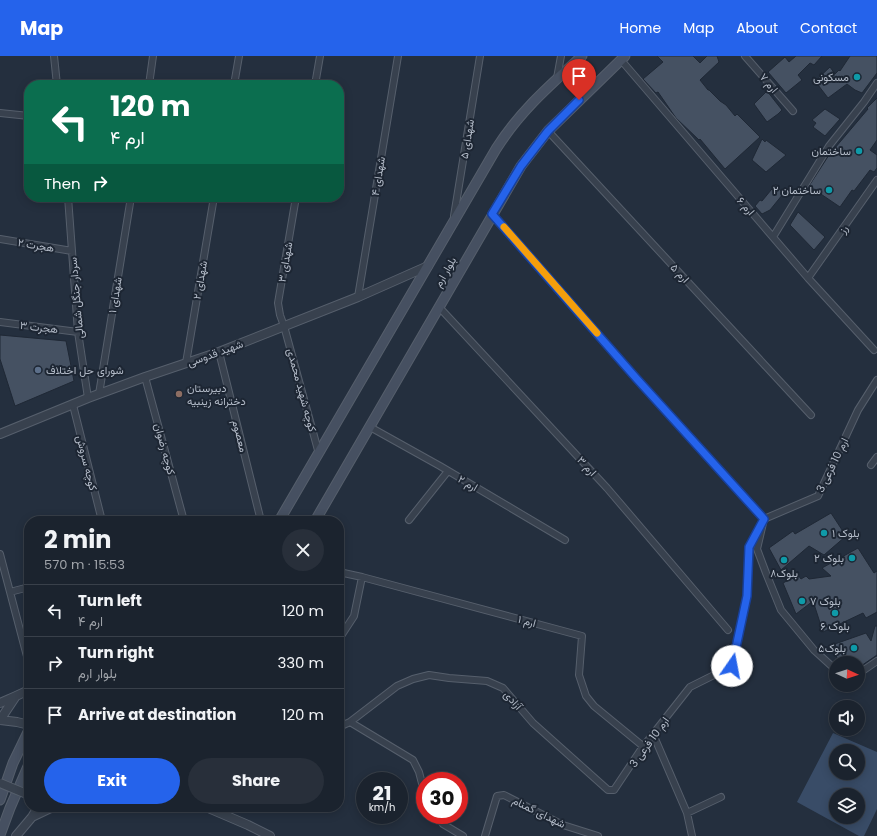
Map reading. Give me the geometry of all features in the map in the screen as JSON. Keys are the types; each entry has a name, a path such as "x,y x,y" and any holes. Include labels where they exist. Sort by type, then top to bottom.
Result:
{"main road":[{"name":"بلوار ارم","path":"282,516 509,129 525,109 582,56"},
{"name":"بلوار ارم","path":"318,516 521,166 548,131 623,58"},
{"path":"0,800 24,736"},
{"path":"0,835 24,776"}],"street":[{"path":"54,56 56,80"},
{"path":"150,80 153,56"},
{"path":"235,80 239,56"},
{"path":"316,80 320,56"},
{"name":"شهدای ۴","path":"358,297 398,56"},
{"name":"شهدای ۵","path":"454,222 480,56"},
{"path":"557,78 561,56"},
{"name":"ارم ۷","path":"745,56 793,111"},
{"name":"ارم ۶","path":"623,58 808,278 874,350"},
{"path":"773,237 829,146 877,83"},
{"path":"0,113 24,115"},
{"name":"ارم ۵","path":"548,131 811,415"},
{"name":"رز","path":"808,278 877,180"},
{"name":"سردار جنگل شمالی","path":"68,202 78,332 88,398"},
{"name":"شهدای ۱","path":"99,394 129,202"},
{"name":"شهدای ۲","path":"186,364 213,202"},
{"name":"شهدای ۳","path":"284,326 278,303 295,202"},
{"path":"492,214 636,378 764,519 757,549 781,610 814,650 829,664"},
{"name":"هجرت ۲","path":"0,239 72,251"},
{"name":"شهید قدوسی","path":"0,434 145,376 186,364 219,352 358,297 428,266"},
{"name":"ارم ۳","path":"439,308 607,488 728,630"},
{"name":"هجرت ۳","path":"0,322 78,332"},
{"name":"کوچه شهید محمدی","path":"284,326 319,454"},
{"name":"معصوم","path":"219,352 259,516"},
{"name":"کوچه رضوان","path":"145,376 183,516"},
{"name":"ارم 10 فرعی 3","path":"621,781 653,734 690,687 732,666 747,596 749,547 764,519 818,496 858,410 877,380"},
{"name":"کوچه سروش","path":"73,405 101,516"},
{"name":"ارم ۲","path":"370,427 565,540"},
{"path":"871,465 877,457"},
{"path":"409,520 448,471"},
{"path":"0,554 24,645"},
{"name":"ارم ۱","path":"344,573 582,636 579,675 586,696 594,706 644,747"},
{"path":"344,631 354,616 362,577"},
{"path":"10,592 24,588"},
{"path":"865,669 877,661"},
{"name":"آزادی","path":"344,725 350,722 397,686 413,679 429,675 487,681 503,688 533,723 608,790 614,790 621,781"},
{"path":"0,703 24,692"},
{"path":"0,720 16,696"},
{"path":"0,720 6,720 24,725"},
{"path":"350,722 413,760 419,772"},
{"path":"653,734 687,813 692,836"},
{"path":"0,783 24,793"},
{"name":"شهدای گمنام","path":"485,836 497,796 504,795 563,825 598,836"},
{"path":"687,813 721,797"},
{"path":"16,836 35,812"},
{"path":"32,816 41,812"},
{"path":"218,812 270,836"},
{"path":"443,824 463,836"}],"water":[{"path":"831,736 840,736 858,744 829,744 829,780 865,780 865,747 877,752 877,809 864,836 859,836 837,824 865,824 865,788 829,788 829,820 797,802"}],"building":[{"path":"657,56 693,56 700,63 707,56 717,56 719,62 700,80 708,90 726,105 735,116 737,114 760,137 725,169 700,139 699,140 676,118 658,92 656,93 643,79 663,62"},
{"name":"مسکونی","path":"796,56 822,56 814,65 810,63 798,75 802,80 786,93 768,72 785,57 789,62"},
{"name":"مسکونی","path":"850,56 877,56 877,73 862,93 847,84 828,98 815,81 830,67 835,74 839,70 840,71"},
{"path":"767,91 782,110 767,122 754,104"},
{"path":"877,98 877,140 870,150 877,155 877,168 874,172 870,170 854,191 852,190 840,207 809,186 829,155 868,109 867,108"},
{"name":"مسکونی","path":"825,109 840,119 825,136 813,127 816,123 812,120"},
{"path":"762,139 765,142 766,140 786,155 766,172 752,160"},
{"path":"776,184 783,194 770,210 762,214 755,206 760,200 762,201"},
{"path":"798,212 825,237 814,250 790,225"},
{"name":"شورای حل اختلاف","path":"0,335 66,341 74,381 15,406 0,359"},
{"path":"831,513 846,536 824,555 809,546 781,570 769,548 793,531 795,534"},
{"path":"858,548 874,573 877,571 877,612 866,618 863,613 823,632 813,601 796,614 783,583 798,575 801,579 806,576 809,579 831,576 822,568"},
{"name":"بلوک۵","path":"875,626 877,626 877,655 865,663 865,656 836,656 832,645 866,633 871,641"}],"slow traffic":[{"path":"504,227 597,333"}],"place":[{"name":"مسکونی","path":"857,77"},
{"name":"ساختمان","path":"859,151"},
{"name":"ساختمان ۲","path":"829,190"},
{"name":"شورای حل اختلاف","path":"38,370"},
{"name":"دبیرستان دخترانه زینبیه","path":"179,394"},
{"name":"بلوک ۱","path":"824,533"},
{"name":"بلوک ۲","path":"852,558"},
{"name":"بلوک۸","path":"784,560"},
{"name":"بلوک ۷","path":"802,601"},
{"name":"بلوک ۶","path":"835,613"},
{"name":"بلوک۵","path":"854,648"}],"route":[{"path":"579,100 548,131 521,166 492,214 636,378 764,519 749,547 747,596 732,666"}]}
